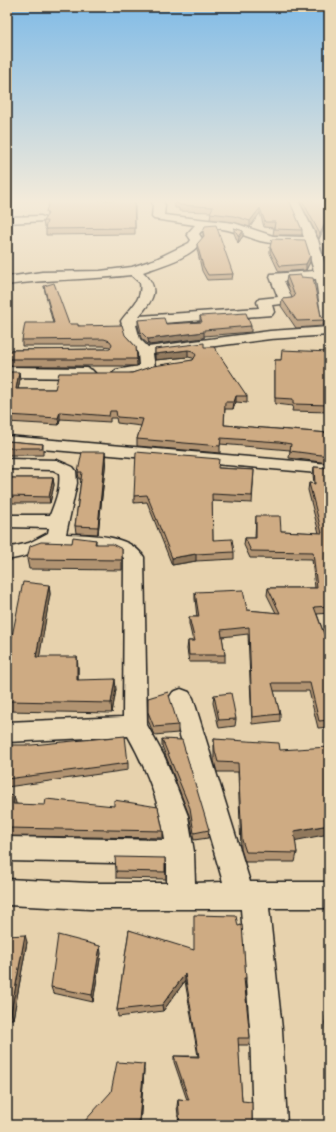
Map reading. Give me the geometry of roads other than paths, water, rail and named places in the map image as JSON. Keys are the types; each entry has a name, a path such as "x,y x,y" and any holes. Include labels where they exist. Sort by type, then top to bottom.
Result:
{"street":[{"path":"7,281 42,276 100,275 134,271 160,262 179,253"},
{"path":"317,253 324,274 329,322"},
{"path":"306,263 324,274"},
{"path":"128,321 266,312 264,302 286,300 272,264"},
{"path":"128,321 144,303 148,295 146,282 134,271"},
{"path":"278,277 324,274"},
{"path":"128,321 133,340 151,361"},
{"path":"7,372 106,374 140,372 145,370 151,361 239,339 329,330"},
{"path":"7,441 329,469"},
{"path":"7,464 57,465 67,471 69,476 55,530 40,546 7,554"},
{"path":"7,521 55,530 96,542 124,548 132,553 134,557 135,726 153,758 175,816 180,852 181,896"},
{"path":"181,698 236,879 246,897 266,1029 270,1125"},
{"path":"7,732 135,726"},
{"path":"7,849 180,852"},
{"path":"7,892 90,896 246,897 329,895"}]}
